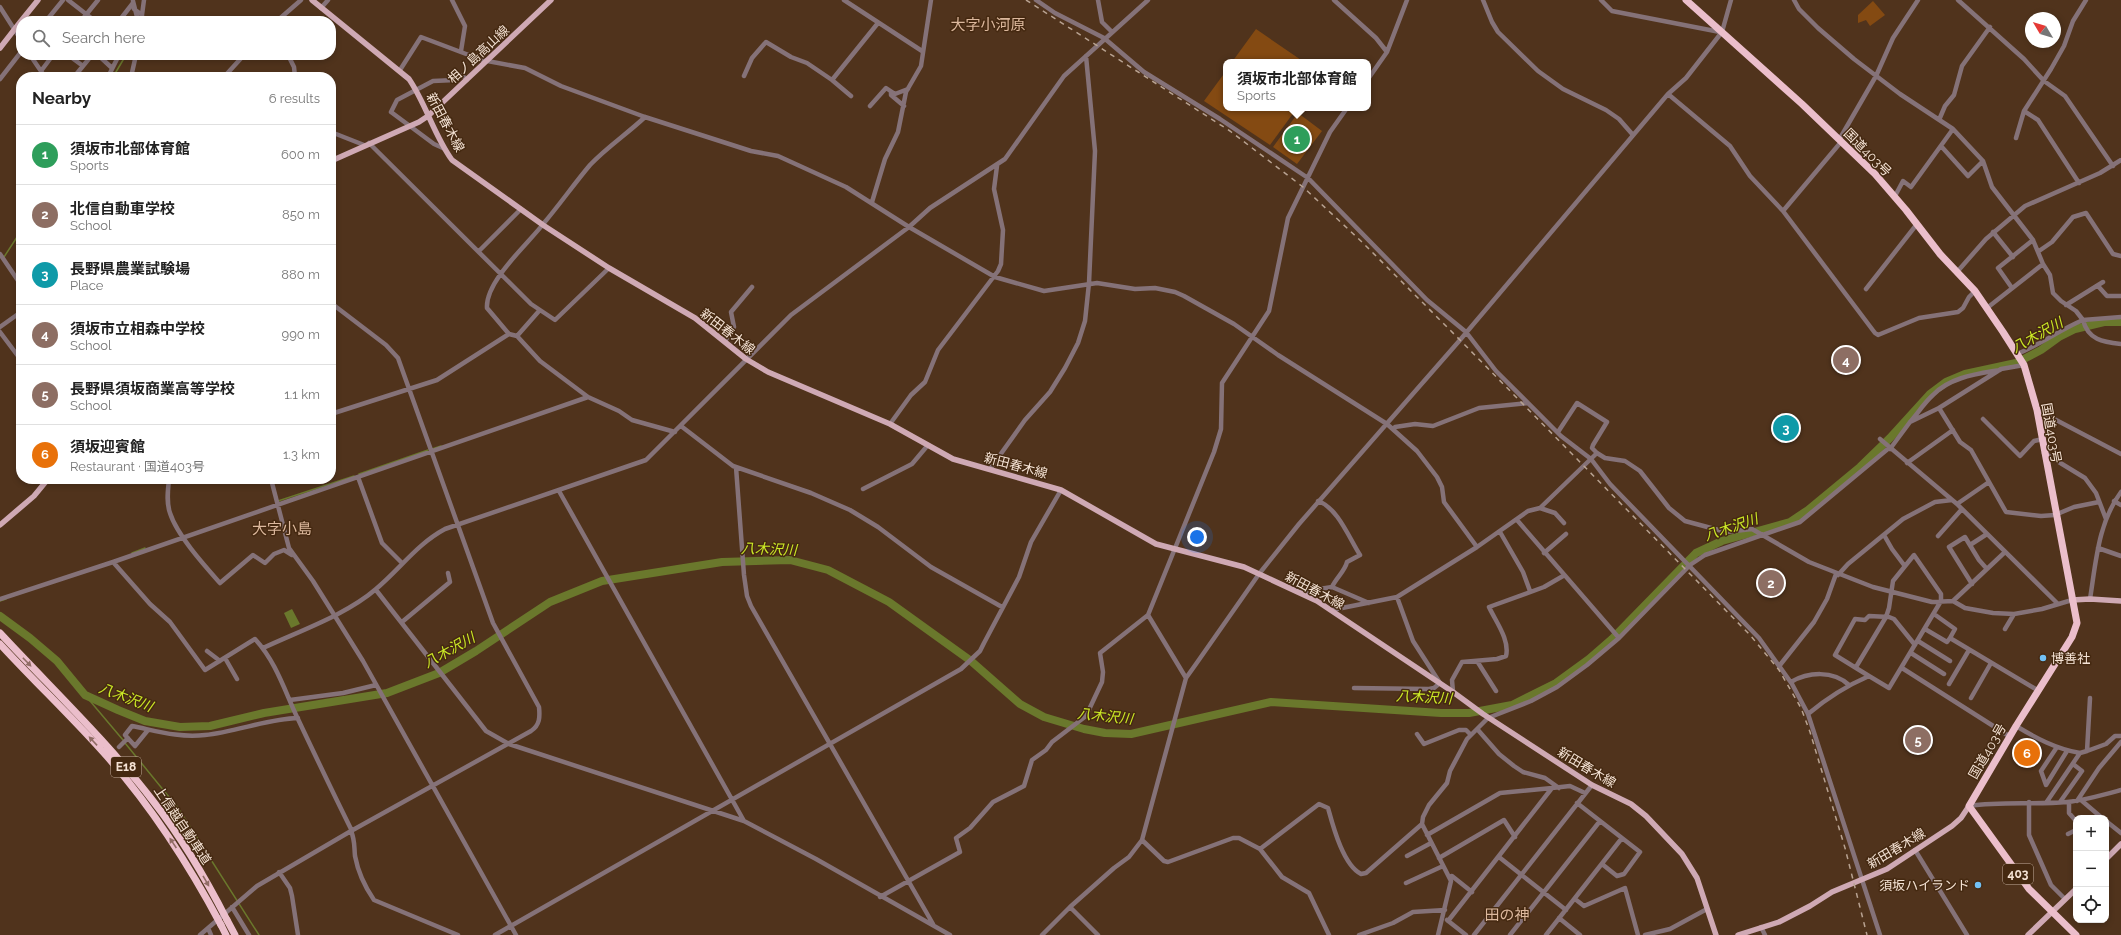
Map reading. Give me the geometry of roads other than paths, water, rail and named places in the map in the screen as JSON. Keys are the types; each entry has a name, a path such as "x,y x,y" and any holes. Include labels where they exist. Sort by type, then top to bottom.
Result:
{"highway":[{"name":"国道403号","path":"1686,0 1875,174 1895,196 1940,254 1976,290 2024,365 2037,410 2077,623 2072,637 2009,736 1969,806"},
{"name":"上信越自動車道","path":"0,633 92,729 140,784 185,847 235,935"},
{"name":"上信越自動車道","path":"0,644 95,743 135,790 187,865 226,935"},
{"name":"403","path":"1969,806 2029,889 2051,913 2076,935"}],"main road":[{"path":"25,16 38,0"},
{"name":"新田春木線","path":"312,0 331,16"},
{"name":"相ノ島高山線","path":"336,159 366,144 410,126 428,116 551,0"},
{"name":"新田春木線","path":"336,20 400,70 416,90 428,116 452,160 543,225 609,268 695,318 746,359 768,372 890,424 953,458 1061,490 1156,544 1244,568 1301,592 1332,610 1453,692 1485,716 1592,785 1631,804 1660,829 1686,860 1697,878 1716,935"},
{"path":"0,48 16,27"},
{"path":"0,526 34,496 44,484"},
{"path":"2072,600 2090,599 2121,601"},
{"name":"新田春木線","path":"1738,935 1779,922 1810,906 1832,892 1887,869 1952,826 1961,818 1969,806"},
{"path":"2109,857 2119,850 2121,844"},
{"path":"2028,935 2073,892"}],"street":[{"path":"50,16 63,0"},
{"path":"68,0 89,16"},
{"path":"86,14 98,0"},
{"path":"134,9 142,15 144,0"},
{"path":"283,16 301,0"},
{"path":"321,8 328,0"},
{"path":"452,0 465,26 461,51"},
{"path":"844,0 922,51"},
{"path":"872,202 885,159 898,132 908,89 920,66 931,0"},
{"path":"1036,0 1055,13 1104,38 1144,72 1220,119 1308,178 1427,300 1466,332 1496,371 1528,403 1558,432 1591,459 1610,484 1759,638 1791,682 1808,714 1880,935"},
{"path":"1098,0 1102,22 1112,31"},
{"path":"263,648 333,616 376,590 402,563 433,536 458,525 646,460 791,315 809,300 909,227 930,208 997,166 1012,152 1064,76 1104,38 1148,0"},
{"path":"1334,0 1376,38 1387,52"},
{"path":"1371,75 1387,52 1407,0"},
{"path":"1483,0 1498,32 1538,71 1563,89 1606,110 1619,119 1633,135"},
{"path":"1601,0 1612,11 1722,32"},
{"path":"1042,935 1070,907 1114,868 1129,857 1142,840 1186,678 1259,574 1318,501 1387,424 1668,94 1686,78 1722,32 1731,0"},
{"path":"1794,0 1799,9 1818,28 1876,76 1953,129 1983,162 1992,187 2034,240 2050,275 2053,292 2066,305 2076,311 2083,320 2085,329 2096,340 2121,344"},
{"path":"1783,211 1840,141 1876,76 1893,38 1918,0"},
{"path":"1958,0 2024,59 2044,81 2065,96 2113,166"},
{"path":"2016,138 2024,111 2044,81 2064,46 2076,16 2086,0"},
{"path":"132,1 136,16"},
{"path":"122,16 132,1"},
{"path":"0,7 16,33"},
{"path":"832,80 878,22"},
{"path":"1939,120 1945,106 1954,95 1962,66 1990,28"},
{"path":"400,70 421,37 487,61 525,68 561,86 645,117 751,151 778,156 846,187 872,202 909,227 995,277 1044,291 1054,291 1089,283 1135,289 1155,288 1175,292 1234,324 1393,429 1417,451 1437,477 1442,487 1444,502 1477,547"},
{"path":"744,76 752,58 766,42 791,57 807,63 832,80 851,96"},
{"path":"990,469 1025,420 1050,392 1066,368 1078,343 1085,321 1089,283 1095,151 1092,104 1086,56"},
{"path":"0,79 16,58"},
{"path":"33,60 41,71 49,60"},
{"path":"74,60 82,66"},
{"path":"78,72 87,60"},
{"path":"103,60 112,68"},
{"path":"110,72 116,60"},
{"path":"132,72 135,60"},
{"path":"229,72 239,60"},
{"path":"290,60 294,72"},
{"path":"445,149 434,144 391,112 397,100 433,81 455,80 462,75 467,80"},
{"path":"870,106 886,88 895,94 908,89"},
{"path":"891,92 891,95 904,106"},
{"path":"1668,94 1730,146 1750,176 1783,211 1818,260 1878,335 1919,318 1958,312 1964,308 1968,297 1976,290"},
{"path":"880,897 960,852 956,838 970,828 993,802 1024,786 1032,760 1046,750 1052,742 1086,716 1102,682 1103,672 1100,653 1148,614 1214,452 1221,429 1222,383 1269,311 1288,218 1330,132 1344,111"},
{"path":"2024,111 2038,120 2079,183"},
{"path":"645,117 631,130 617,138 590,166 502,274 492,290 487,308 510,334 517,336 540,361 588,397 619,411 632,420 675,432"},
{"path":"1895,196 1902,181 1911,187 1953,129"},
{"path":"336,134 366,144 479,250 539,310 555,320 609,268"},
{"path":"1941,146 1968,176 1983,162"},
{"path":"1957,272 1993,232 2025,206 2079,183 2113,166 2121,160"},
{"path":"890,424 911,395 925,382 938,350 995,277 1000,264 1002,230 994,190 997,166"},
{"path":"479,250 521,209"},
{"path":"2039,251 2052,242 2073,217 2086,213 2113,254 2121,256"},
{"path":"1866,289 1917,224"},
{"path":"1993,232 2013,256"},
{"path":"2012,288 1998,268 2034,240"},
{"path":"0,254 16,278"},
{"path":"1987,308 2044,264"},
{"path":"2066,305 2103,282"},
{"path":"2098,286 2107,296 2121,296"},
{"path":"725,341 734,327 730,312 752,287"},
{"path":"200,935 257,886 351,831 509,744 535,728 540,715 539,707 506,649 493,622 398,358 386,345 336,307"},
{"path":"517,336 539,310"},
{"path":"0,328 16,316"},
{"path":"2017,354 2038,345 2063,328 2083,320 2121,317"},
{"path":"0,332 16,353"},
{"path":"336,412 442,377 510,334"},
{"path":"1438,935 1451,881 1422,824 1423,817 1429,805 1447,783 1462,748 1471,735 1478,730 1485,716 1531,701 1557,687 1587,665 1618,638 1690,565 1716,550 1800,522 1889,448 1933,394 1946,385 1966,376 2024,365"},
{"path":"1910,422 1940,408 2002,369"},
{"path":"0,599 184,538 588,397"},
{"path":"1393,429 1395,427 1415,424 1433,426 1483,407 1528,403"},
{"path":"1558,432 1577,403 1607,422 1592,448 1605,458 1619,459 1631,464 1640,471 1675,514 1685,521 1726,532 1752,529 1809,562 1837,574 1892,592 1932,602 1953,601 1966,608 1993,614 2014,614 2042,609 2057,603 2072,600"},
{"path":"1940,408 1960,442 1971,450 2006,512 2040,516 2056,514 2074,507 2099,502"},
{"path":"2037,410 2121,454"},
{"path":"1983,419 2020,456 2034,441 2042,439"},
{"path":"681,426 736,467 811,493 850,510 878,527 931,567 1002,607"},
{"path":"1907,463 1953,430"},
{"path":"1880,439 1957,504 2057,603"},
{"path":"863,489 912,464 928,445"},
{"path":"2044,452 2085,478 2096,493 2106,519"},
{"path":"1332,610 1397,597 1500,532 1528,511 1540,508 1597,453"},
{"path":"736,467 744,575 747,596 751,606 933,925"},
{"path":"358,477 382,543 402,563"},
{"path":"1957,504 1989,482"},
{"path":"168,484 167,498 170,513 184,538 199,560 220,583 254,555 265,563 274,554 284,550 293,555"},
{"path":"272,484 276,506 286,542 293,555 313,581 377,686 516,935"},
{"path":"495,935 962,669 980,651 1019,577 1031,542 1061,490"},
{"path":"559,491 744,821"},
{"path":"2090,599 2098,548 2106,519 2114,501 2121,492"},
{"path":"1780,665 1814,622 1827,599 1837,574 1903,519 1935,502 1952,500"},
{"path":"1318,501 1326,504 1342,525 1360,555 1347,562 1346,567 1337,576 1332,586"},
{"path":"2114,501 2121,505"},
{"path":"1540,508 1555,513 1564,523"},
{"path":"1938,536 1962,510"},
{"path":"1517,520 1618,638"},
{"path":"1500,532 1523,572 1530,591"},
{"path":"1544,553 1566,534"},
{"path":"1970,545 1987,534"},
{"path":"1884,535 1904,565"},
{"path":"1972,584 1949,547 1965,537 1979,560 1987,569"},
{"path":"2098,548 2121,556"},
{"path":"1953,601 2005,552"},
{"path":"1856,667 1886,617 1893,581 1904,565 1914,556 1941,594 1941,601 1934,614 1925,629 1916,643 1910,653 1902,668 1889,688 1835,654 1855,618 1865,620 1869,616 1886,617 1894,619 1916,643 1950,661"},
{"path":"113,562 150,604 170,622 205,670 255,639 278,670 298,718 355,840 355,855 358,870 374,900 458,935"},
{"path":"402,622 450,582 448,573"},
{"path":"1453,692 1452,680 1457,668 1462,662 1497,659 1506,656 1507,649 1505,640 1489,607 1544,587 1564,576"},
{"path":"1301,592 1332,586 1369,603"},
{"path":"376,590 448,679 486,731 509,744 744,821 816,859 880,897 950,935"},
{"path":"1354,688 1429,689 1434,688 1440,683 1413,641 1397,597"},
{"path":"1148,614 1186,678"},
{"path":"1925,629 1947,642 1950,638 1955,629 1934,614"},
{"path":"2005,630 2014,614"},
{"path":"1950,638 2039,691"},
{"path":"1949,684 1969,650"},
{"path":"207,651 220,661"},
{"path":"1910,653 1944,674"},
{"path":"225,658 237,679"},
{"path":"1477,660 1496,691"},
{"path":"1971,698 1991,663"},
{"path":"1902,668 2009,736"},
{"path":"1791,682 1801,676 1824,673 1843,680 1849,685"},
{"path":"1808,714 1824,700 1849,685 1869,676"},
{"path":"290,700 343,693 377,686"},
{"path":"2087,751 2090,698"},
{"path":"148,730 135,746 126,735 132,726 169,735 204,735 273,721 298,718"},
{"path":"2016,726 2032,736 2057,747 2080,754"},
{"path":"1417,734 1424,744 1459,730 1466,730 1471,735"},
{"path":"1478,730 1499,754 1514,766 1523,772 1545,778 1559,788"},
{"path":"2046,803 2080,754 2106,744 2115,736 2121,736"},
{"path":"118,747 128,738"},
{"path":"2079,800 2099,768 2121,742"},
{"path":"2057,747 2041,771 2046,785 2067,751"},
{"path":"2060,802 2082,771 2073,764"},
{"path":"1474,935 1592,785"},
{"path":"1427,835 1500,793 1570,786 1585,793"},
{"path":"1448,921 1552,788"},
{"path":"1969,806 1993,802 2069,802 2121,790"},
{"path":"2079,800 2098,815"},
{"path":"2029,802 2029,836 2051,885 2065,899"},
{"path":"2069,802 2069,813 2073,818"},
{"path":"1577,803 1640,852 1624,874 1617,876 1602,864"},
{"path":"1260,850 1320,804 1328,808 1344,852 1356,872 1361,874 1366,873 1422,824"},
{"path":"1439,858 1504,820 1515,836"},
{"path":"1510,935 1600,821"},
{"path":"2109,823 2121,833"},
{"path":"2068,834 2073,832"},
{"path":"1142,840 1164,861 1168,862 1233,838 1238,838 1260,850 1282,877 1309,893 1329,935"},
{"path":"1546,935 1622,838"},
{"path":"1407,856 1431,843"},
{"path":"1915,850 1967,935"},
{"path":"1499,857 1521,876 1566,910"},
{"path":"1406,883 1443,866"},
{"path":"280,872 290,888 298,935"},
{"path":"1449,877 1452,876 1472,892"},
{"path":"1575,899 1584,906 1625,888 1638,935"},
{"path":"233,906 249,935"},
{"path":"1070,907 1098,935"},
{"path":"1646,935 1670,929 1707,909"},
{"path":"1359,935 1393,923 1413,912 1445,910"},
{"path":"1443,916 1466,935"},
{"path":"1559,918 1581,935"},
{"path":"1761,927 1765,935"},
{"path":"208,928 211,935"}],"waterway":[{"path":"116,72 123,60"},
{"path":"4,257 16,239"},
{"name":"八木沢川","path":"0,616 30,638 57,661 85,695 145,721 180,727 210,726 264,713 387,693 439,673 476,651 550,602 602,581 722,562 790,560 828,570 889,602 971,661 1020,704 1044,717 1084,729 1105,733 1131,734 1271,702 1441,713 1469,713 1512,705 1556,683 1589,659 1612,639 1696,553 1722,541 1790,522 1808,510 1860,467 1890,438 1930,394 1946,382 1965,374 2016,363 2041,350 2059,337 2075,329 2104,322 2121,322"},
{"path":"432,449 441,446"},
{"path":"359,474 428,450"},
{"path":"336,482 354,476"},
{"path":"278,501 330,484"},
{"path":"132,553 145,548"},
{"path":"0,601 6,599"},
{"path":"85,695 123,740"},
{"path":"125,743 178,808 259,935"}],"railway":[{"path":"1026,0 1230,131 1303,187 1362,242 1460,340 1750,635 1779,670 1801,708 1810,732 1845,848 1867,935"}],"place":[{"name":"須坂市北部体育館","path":"1297,139"},
{"name":"須坂市立相森中学校","path":"1846,360"},
{"name":"長野県農業試験場","path":"1786,428"},
{"name":"北信自動車学校","path":"1771,583"},
{"name":"博善社","path":"2043,658"},
{"name":"長野県須坂商業高等学校","path":"1918,740"},
{"name":"須坂迎賓館","path":"2027,753"},
{"name":"須坂ハイランド","path":"1978,885"}],"district":[{"name":"大字小河原","path":"988,25"},
{"name":"大字小島","path":"282,529"},
{"name":"田の神","path":"1507,915"}]}
